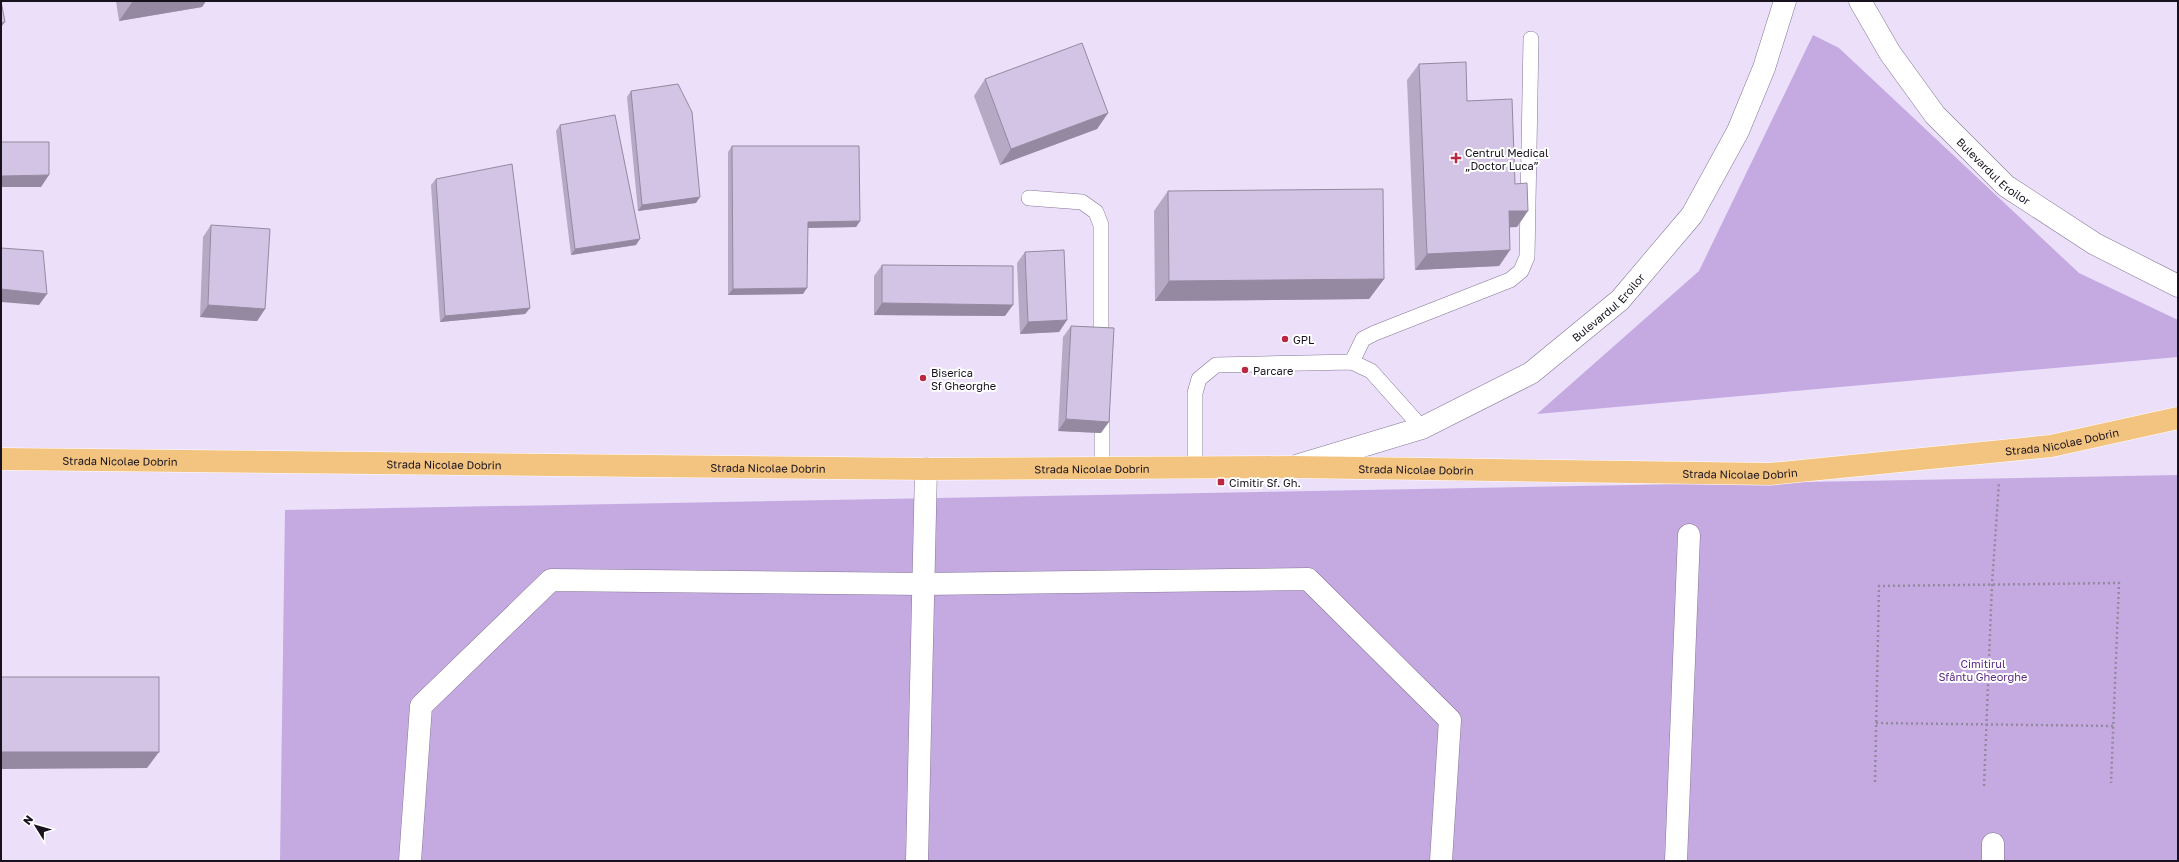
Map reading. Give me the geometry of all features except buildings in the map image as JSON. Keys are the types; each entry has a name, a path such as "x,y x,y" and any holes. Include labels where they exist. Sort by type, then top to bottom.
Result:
{"main road":[{"name":"Strada Nicolae Dobrin","path":"1,459 926,469 1195,466 1770,474 2051,446 2178,418"}],"street":[{"name":"Bulevardul Eroilor","path":"1293,467 1422,428 1531,373 1620,300 1692,215 1738,132 1764,68 1785,1"},
{"name":"Bulevardul Eroilor","path":"1860,1 1890,54 1935,115 2006,186 2095,244 2178,286"},
{"path":"917,861 926,469"},
{"path":"1676,861 1689,535"},
{"path":"410,861 422,706 551,580 924,584 1308,579 1450,720 1441,861"}],"lane":[{"path":"1352,362 1363,339 1510,280 1521,271 1527,257 1531,39"},
{"path":"1029,198 1082,202 1096,212 1101,225 1102,358"},
{"path":"1195,466 1195,393 1199,379 1216,365 1352,362 1371,371 1422,428"},
{"path":"1102,397 1102,467"}],"path":[{"path":"1984,786 1992,584 2001,450"},
{"path":"1875,782 1879,586 2119,582 2111,783"},
{"path":"1876,723 2114,726"}],"green space":[{"path":"1813,35 1839,48 2079,273 2178,320 2178,357 1537,414 1699,271"},
{"name":"Cimitirul Sfântu Gheorghe","path":"2178,475 2178,861 280,861 285,510"}],"place":[{"name":"Centrul Medical „Doctor Luca”","path":"1456,158"},
{"name":"GPL","path":"1285,339"},
{"name":"Parcare","path":"1245,370"},
{"name":"Biserica Sf Gheorghe","path":"923,378"},
{"name":"Cimitir Sf. Gh.","path":"1221,482"}]}
